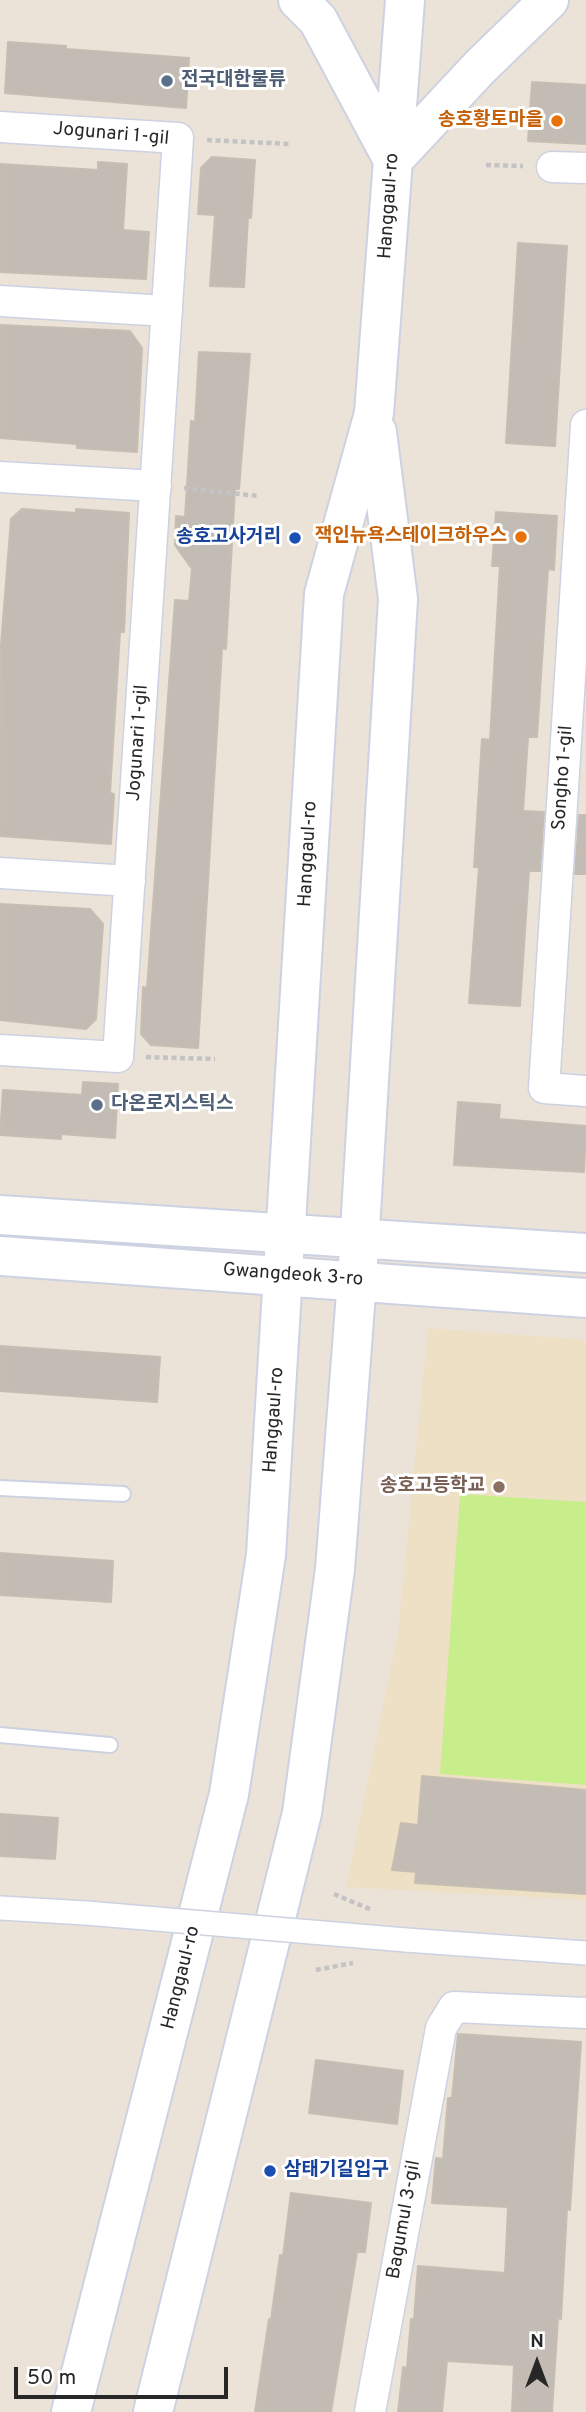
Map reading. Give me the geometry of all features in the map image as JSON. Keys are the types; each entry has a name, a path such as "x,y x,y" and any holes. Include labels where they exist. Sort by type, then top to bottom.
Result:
{"main road":[{"path":"298,0 318,20 393,160 480,67 550,0"},
{"name":"Hanggaul-ro","path":"71,2412 229,1794 266,1555 324,594 374,413 405,0"},
{"name":"Hanggaul-ro","path":"153,2412 302,1813 335,1569 357,1280 398,599 374,413"},
{"path":"0,1215 586,1253"},
{"name":"Gwangdeok 3-ro","path":"0,1256 586,1297"}],"street":[{"name":"Jogunari 1-gil","path":"0,127 178,138 118,1057"},
{"path":"552,167 586,168"},
{"path":"0,301 167,311"},
{"name":"Songho 1-gil","path":"586,425 580,632 544,1088 586,1091"},
{"path":"0,477 156,486"},
{"path":"0,873 130,881"},
{"path":"0,1050 118,1057"},
{"path":"0,1908 586,1953"},
{"name":"Bagumul 3-gil","path":"370,2412 441,2028 454,2007 586,2012"}],"lane":[{"path":"0,1488 122,1494"},
{"path":"0,1735 110,1745"}],"path":[{"path":"178,138 290,144"},
{"path":"486,165 552,167"},
{"path":"156,486 258,496"},
{"path":"118,1057 215,1059"}],"shaded area":[{"name":"송호고등학교","path":"428,1328 586,1340 586,1900 346,1887 398,1633"}],"green space":[{"path":"460,1494 586,1502 586,1785 440,1774"}],"building":[{"path":"8,42 189,58 186,108 5,93"},
{"path":"532,82 586,85 586,144 528,141"},
{"path":"212,157 255,160 244,287 210,286 215,215 198,214 201,168"},
{"path":"98,162 127,164 123,230 149,232 146,279 0,272 0,164 98,170"},
{"path":"518,243 567,246 555,446 506,443"},
{"path":"0,325 130,331 142,348 137,452 77,448 77,444 0,438"},
{"path":"199,352 250,354 239,489 235,489 226,649 222,648 198,1048 151,1045 141,1034 143,987 147,988 175,600 189,601 192,569 175,545 176,516 185,517 191,421 195,422"},
{"path":"22,509 129,513 124,632 120,632 110,793 114,794 111,844 0,836 1,645 11,519"},
{"path":"496,512 557,516 554,570 548,569 537,737 528,737 523,811 544,812 540,871 529,871 520,1006 469,1003 479,867 474,867 482,739 490,740 500,566 492,566"},
{"path":"579,815 586,815 586,874 575,874"},
{"path":"0,904 90,909 103,924 96,1019 86,1029 0,1020"},
{"path":"83,1082 118,1084 115,1138 61,1134 61,1139 0,1135 3,1090 82,1095"},
{"path":"458,1102 500,1105 499,1119 586,1126 584,1172 454,1165"},
{"path":"0,1346 160,1357 157,1402 0,1391"},
{"path":"0,1553 113,1561 111,1602 0,1595"},
{"path":"422,1776 586,1790 586,1894 415,1883 416,1872 392,1870 401,1823 418,1825"},
{"path":"0,1814 58,1818 55,1859 0,1856"},
{"path":"458,2034 581,2042 570,2210 567,2209 561,2319 558,2318 552,2412 512,2412 514,2365 447,2361 442,2412 398,2412 403,2367 407,2368 411,2319 414,2319 418,2266 505,2273 508,2207 432,2203 436,2158 443,2159 448,2098 452,2098"},
{"path":"316,2060 403,2071 397,2124 309,2113"},
{"path":"291,2193 371,2203 365,2252 357,2252 331,2412 255,2412 280,2255 283,2256"}],"place":[{"name":"전국대한물류","path":"167,81"},
{"name":"송호황토마을","path":"557,121"},
{"name":"잭인뉴욕스테이크하우스","path":"521,537"},
{"name":"송호고사거리","path":"295,538"},
{"name":"다온로지스틱스","path":"97,1105"},
{"name":"송호고등학교","path":"499,1487"},
{"name":"삼태기길입구","path":"270,2171"}]}
